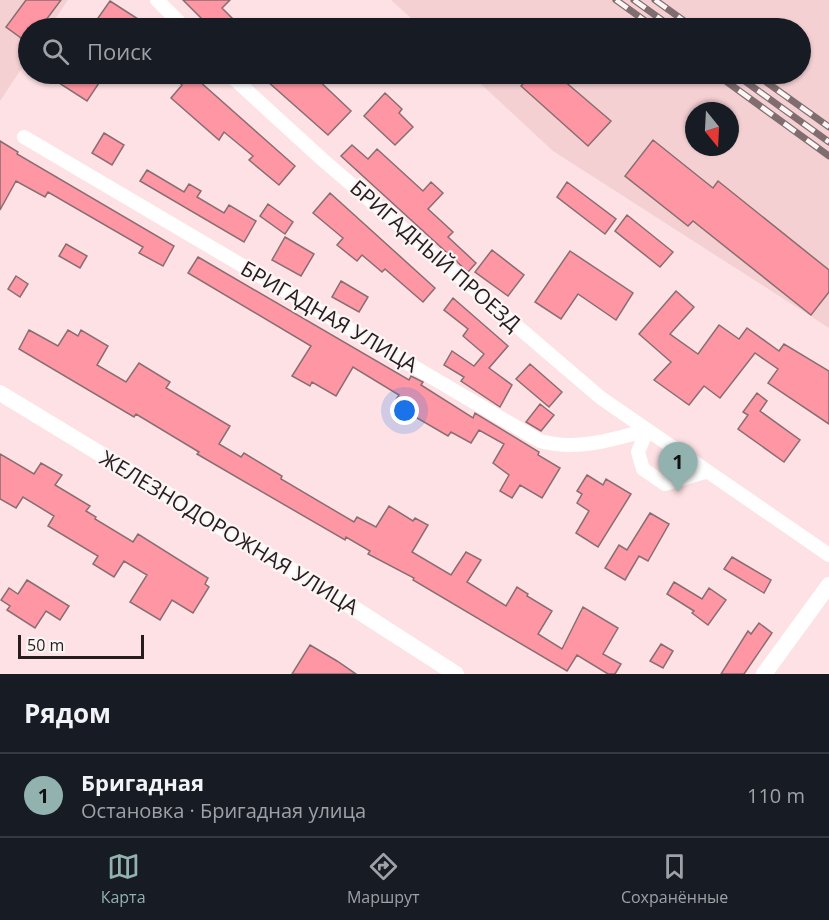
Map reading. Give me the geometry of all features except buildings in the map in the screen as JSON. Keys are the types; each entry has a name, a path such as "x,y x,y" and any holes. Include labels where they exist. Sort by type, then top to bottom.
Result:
{"street":[{"path":"158,0 175,18"},
{"name":"БРИГАДНЫЙ ПРОЕЗД","path":"240,84 324,161 593,391 647,430"},
{"name":"БРИГАДНАЯ УЛИЦА","path":"24,137 540,441 557,446 600,443 647,430"},
{"name":"ЖЕЛЕЗНОДОРОЖНАЯ УЛИЦА","path":"0,393 341,600 456,674"},
{"path":"705,472 665,484 643,469 638,452 647,430 829,555"},
{"path":"764,674 829,585"}],"shaded area":[{"path":"0,0 68,0 56,18 18,18 18,74 0,101"},
{"path":"391,0 829,0 829,328 553,151 481,84 811,84 811,18 411,18"}],"railway":[{"path":"616,0 641,18"},
{"path":"634,0 659,18"},
{"path":"655,0 680,18"},
{"path":"730,84 829,156"},
{"path":"749,84 829,142"},
{"path":"769,84 829,127"}],"place":[{"name":"Бригадная","path":"678,492"}]}
